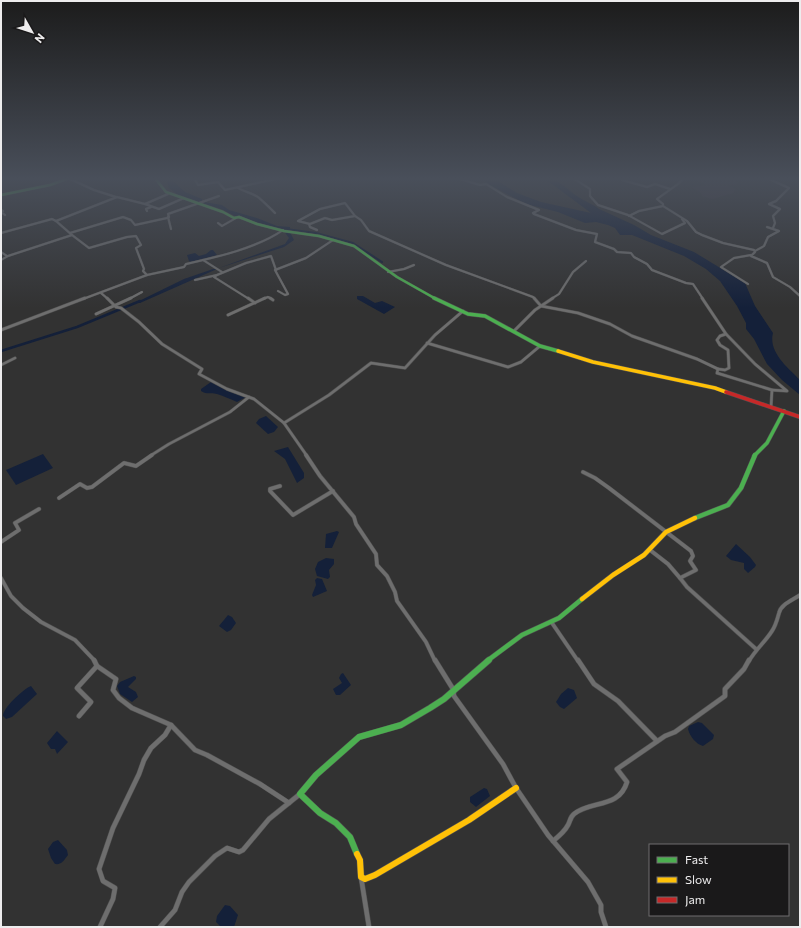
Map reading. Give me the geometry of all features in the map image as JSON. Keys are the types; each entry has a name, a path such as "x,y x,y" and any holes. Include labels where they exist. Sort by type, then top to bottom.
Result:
{"street":[{"path":"1,234 44,221"},
{"path":"56,221 89,248 91,252"},
{"path":"1,260 7,256 110,221"},
{"path":"132,221 135,225 149,221"},
{"path":"169,221 171,229"},
{"path":"222,226 230,221"},
{"path":"250,221 283,231 290,231 334,240 360,249 388,272 444,304 472,314 484,315 540,346 593,362 716,388 800,417"},
{"path":"299,221 309,224 316,221"},
{"path":"363,221 369,231 444,264 502,284 533,297 541,306 578,313 617,326 632,336 698,359 718,369 726,370 728,368 728,350 720,345 717,340 720,336 726,334"},
{"path":"553,221 576,230 597,234 595,242 614,249 617,252 631,253 633,256 647,264 652,270 692,284 726,334 755,364 787,391 772,390 717,374 718,369"},
{"path":"638,221 650,229 663,234 685,223 684,221"},
{"path":"687,221 702,235 755,251"},
{"path":"773,228 775,221"},
{"path":"218,223 227,229"},
{"path":"309,224 310,228 317,230"},
{"path":"748,284 721,267 723,264 742,256 751,255 764,246 768,237 779,231 767,226"},
{"path":"1,330 147,275 184,267 186,264 261,241 280,234 283,231"},
{"path":"89,248 127,237 136,236 141,245 136,248 144,269 143,271 147,275"},
{"path":"276,270 304,259 334,240"},
{"path":"1,252 7,256"},
{"path":"751,255 751,257 768,264 768,270 774,279"},
{"path":"195,280 217,275 271,256 276,270 275,272 288,294 285,296 278,291"},
{"path":"203,260 222,272"},
{"path":"514,331 529,315 559,294 573,272 586,260"},
{"path":"388,272 396,270 403,271 414,265"},
{"path":"217,275 214,278 255,303"},
{"path":"769,278 791,287 800,296"},
{"path":"96,314 142,292"},
{"path":"102,293 115,306 123,309 162,344 202,369 199,374 227,389 262,403 284,423 316,471 354,517 356,524 378,557 377,565 387,576 395,592 397,602 426,642 437,665 454,689 454,696 471,717 503,764 516,788 553,841 588,882 601,905 601,912 606,927"},
{"path":"228,315 268,297 274,300"},
{"path":"284,423 329,395 359,374 371,363 404,369 427,343 463,311"},
{"path":"427,343 508,367 512,367 540,346"},
{"path":"1,365 15,358"},
{"path":"771,407 772,390"},
{"path":"59,498 80,484 87,488 92,487 124,463 136,466 169,444 230,412 249,397"},
{"path":"160,927 175,910 182,892 189,882 215,856 227,848 239,852 243,850 269,819 300,794 316,775 359,737 401,725 438,703 522,635 559,618 613,575 650,550 666,532 690,520 728,505 741,488 753,458 768,443 784,411"},
{"path":"583,472 597,479 691,550 693,556 690,561 696,570 680,578"},
{"path":"280,486 270,489 270,491 293,515 333,490"},
{"path":"1,542 20,530 15,523 39,509"},
{"path":"650,550 668,564 687,587 756,649"},
{"path":"1,578 11,596 23,608 41,622 75,640 94,660 97,666 116,680 113,690 129,708 171,725 177,729 186,742 195,750 207,754 271,788 289,803"},
{"path":"553,841 563,831 574,814 608,802 620,795 625,789 627,782 618,772 618,767 634,754 665,736 675,732 722,700 725,696 725,689 744,669 756,649 772,632 777,624 779,612 783,606 800,595"},
{"path":"551,622 594,684 618,701 657,741"},
{"path":"80,716 91,702 77,688 97,666"},
{"path":"100,927 113,899 115,888 103,881 99,869 106,855 113,828 139,774 144,760 151,748 165,735 171,725"},
{"path":"361,877 365,879 375,875 425,847 469,820 516,788"},
{"path":"300,794 320,813 336,822 350,837 360,860 368,927"}],"water":[{"path":"252,221 265,221 277,226 290,227 290,232 294,240 284,247 219,268 285,244 289,238 283,230"},
{"path":"581,221 626,221 651,235 694,252 745,283 755,306 773,333 773,347 776,353 785,365 800,380 800,395 782,380 767,364 754,339 746,329 746,323 737,306 720,281 706,269 684,256 632,235 620,235 615,228 608,225 596,222 585,223"},
{"path":"213,250 217,255 191,262 189,261 187,255 195,253 199,256 206,254"},
{"path":"217,269 140,303 137,302 184,279"},
{"path":"357,296 363,296 375,303 382,301 395,307 384,314 357,299"},
{"path":"211,382 246,397 237,402 217,394 205,393 201,391 201,389"},
{"path":"266,416 278,427 274,432 268,434 256,423 259,419"},
{"path":"288,447 304,473 304,478 297,483 285,459 274,451"},
{"path":"43,454 53,468 16,485 6,470"},
{"path":"337,531 339,532 332,548 325,548 326,534"},
{"path":"736,544 756,565 748,573 744,569 744,563 731,560 726,556"},
{"path":"326,558 334,559 334,564 329,570 330,577 328,579 317,576 315,569 318,562"},
{"path":"317,578 322,579 327,591 313,597 312,595 316,585 315,580"},
{"path":"228,615 232,617 236,623 231,630 227,632 219,626"},
{"path":"343,673 351,685 340,695 336,695 333,689 342,683 339,678"},
{"path":"134,676 136,679 128,687 136,692 138,697 132,702 120,694 117,686 120,682"},
{"path":"31,686 37,694 12,717 6,719 3,716 9,704 18,695"},
{"path":"568,688 574,690 577,698 564,709 556,702 561,694"},
{"path":"698,722 702,723 714,735 713,739 703,746 694,740 688,729 689,726"},
{"path":"57,731 68,742 57,754 55,749 51,749 47,743"},
{"path":"484,788 487,789 490,796 476,807 470,802 470,797"},
{"path":"58,840 67,850 68,855 61,863 55,864 48,849 53,842"},
{"path":"225,905 230,906 238,915 234,927 221,927 216,922 217,916"}],"waterway":[{"path":"286,229 316,233 353,243 382,262"},
{"path":"1,351 77,327 140,301"}],"traffic: fast":[{"path":"250,221 284,231 319,236 354,246 397,277 444,304 468,314 485,316 540,346 558,351"},
{"path":"695,518 728,505 741,488 753,458 767,443 784,411"},
{"path":"357,854 350,837 336,823 320,813 300,794 316,775 359,737 401,725 430,708 444,699 476,670 522,635 559,618 582,599"}],"traffic: slow":[{"path":"558,351 593,362 715,388 726,392"},
{"path":"582,599 613,575 644,555 666,532 695,518"},
{"path":"357,854 360,860 361,877 365,879 375,875 469,820 516,788"}],"traffic: jam":[{"path":"726,392 800,417"}]}
